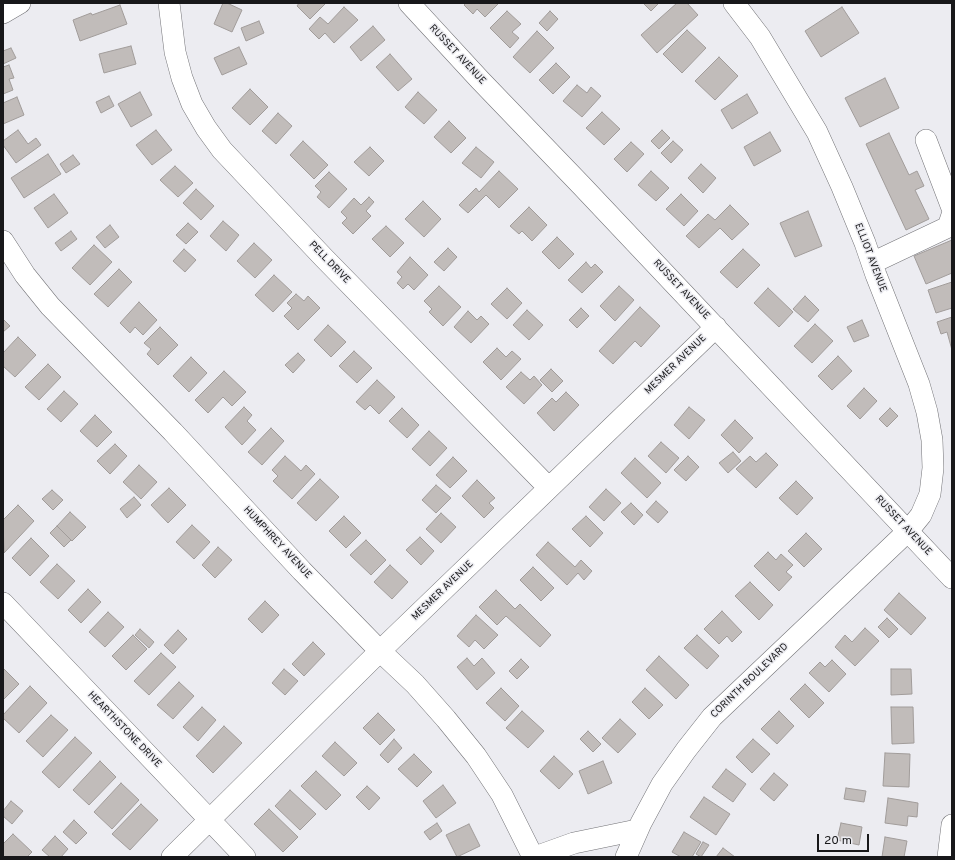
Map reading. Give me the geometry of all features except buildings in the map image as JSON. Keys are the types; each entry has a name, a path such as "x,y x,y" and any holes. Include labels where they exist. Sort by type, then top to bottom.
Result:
{"street":[{"path":"3,13 20,3"},
{"name":"PELL DRIVE","path":"169,3 175,52 182,78 192,104 206,128 222,150 324,258 549,488"},
{"name":"RUSSET AVENUE","path":"409,3 480,80 716,327 952,578"},
{"name":"ELLIOT AVENUE","path":"734,3 760,37 817,132 842,187 919,384 927,412 932,440 933,468 930,494 921,514 908,531"},
{"path":"926,140 952,208"},
{"path":"872,263 948,228 952,215"},
{"name":"HUMPHREY AVENUE","path":"3,241 25,275 50,306 173,432 302,571 380,652 414,684 446,719 476,756 502,795 534,857"},
{"name":"MESMER AVENUE","path":"172,857 380,652 716,327"},
{"name":"CORINTH BOULEVARD","path":"626,857 637,830 662,784 686,750 712,718 908,531"},
{"name":"HEARTHSTONE DRIVE","path":"3,603 245,857"},
{"path":"948,857 952,825"},
{"path":"534,857 574,844 637,830"}]}
